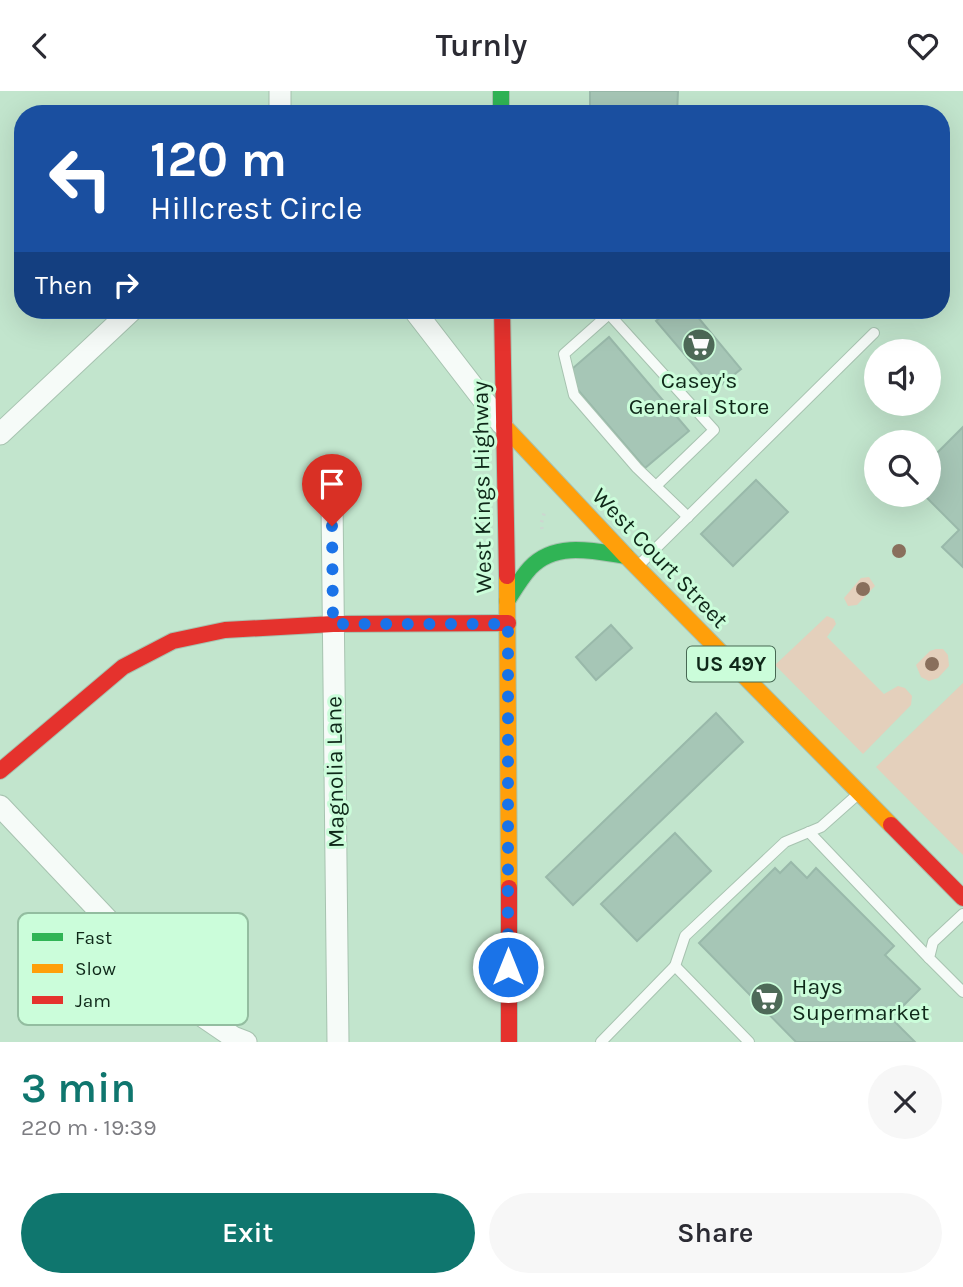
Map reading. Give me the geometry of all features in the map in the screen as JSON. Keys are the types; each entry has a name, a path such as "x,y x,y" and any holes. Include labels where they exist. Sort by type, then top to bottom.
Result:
{"main road":[{"name":"West Kings Highway","path":"502,319 508,624 509,1042"},
{"name":"West Court Street","path":"504,426 632,562 963,898"},
{"path":"507,601 531,566 551,553 564,549 632,562"},
{"path":"0,771 122,667 173,641 225,630 333,624 508,624"}],"street":[{"path":"0,434 122,319"},
{"path":"421,319 504,426"},
{"name":"Magnolia Lane","path":"332,501 338,1042"},
{"path":"0,806 101,913"},
{"path":"215,1025 246,1042"}],"lane":[{"path":"600,319 564,354 574,395 636,468 688,517"},
{"path":"613,319 714,430 656,486"},
{"path":"632,562 688,517 874,333"},
{"path":"601,1042 675,966 685,936 785,842 821,827 859,793"},
{"path":"809,832 963,992"},
{"path":"929,958 933,942 963,914"},
{"path":"675,966 749,1042"}],"path":[{"path":"544,533 541,524 546,509"}],"shaded area":[{"path":"869,577 875,586 857,605 848,606 844,598 861,578"},
{"path":"827,616 834,619 836,624 827,637 884,694 898,686 905,688 912,696 911,705 863,754 775,665"},
{"path":"943,649 948,655 949,666 938,678 929,681 921,677 916,665 930,651"},
{"path":"963,683 963,855 876,767"}],"building":[{"path":"590,91 678,91 677,105 590,105"},
{"name":"Casey's General Store","path":"699,319 741,369 715,390 656,321"},
{"name":"Casey's General Store","path":"609,337 689,431 645,468 565,375"},
{"path":"963,427 963,567 942,547 959,530 936,507 941,507 941,449"},
{"path":"756,480 788,512 733,566 701,534"},
{"path":"611,625 632,648 596,680 576,657"},
{"path":"716,713 743,742 573,905 546,877"},
{"path":"675,833 711,871 637,941 601,904"},
{"path":"791,862 807,878 816,868 894,946 885,955 920,989 891,1018 915,1042 796,1042 699,943 775,868 780,873"}],"traffic: fast":[{"path":"501,91 501,105"},
{"path":"507,601 530,568 551,554 575,550 626,556"}],"traffic: slow":[{"path":"504,426 626,556 891,825"},
{"path":"507,576 509,888"}],"traffic: jam":[{"path":"502,319 507,576"},
{"path":"0,771 123,667 173,641 225,630 333,624 508,623"},
{"path":"891,825 963,898"},
{"path":"509,888 509,1042"}],"place":[{"name":"Casey's General Store","path":"699,345"},
{"name":"Hays Supermarket","path":"767,999"}],"route":[{"path":"332,526 333,624 508,624 508,967"}]}
